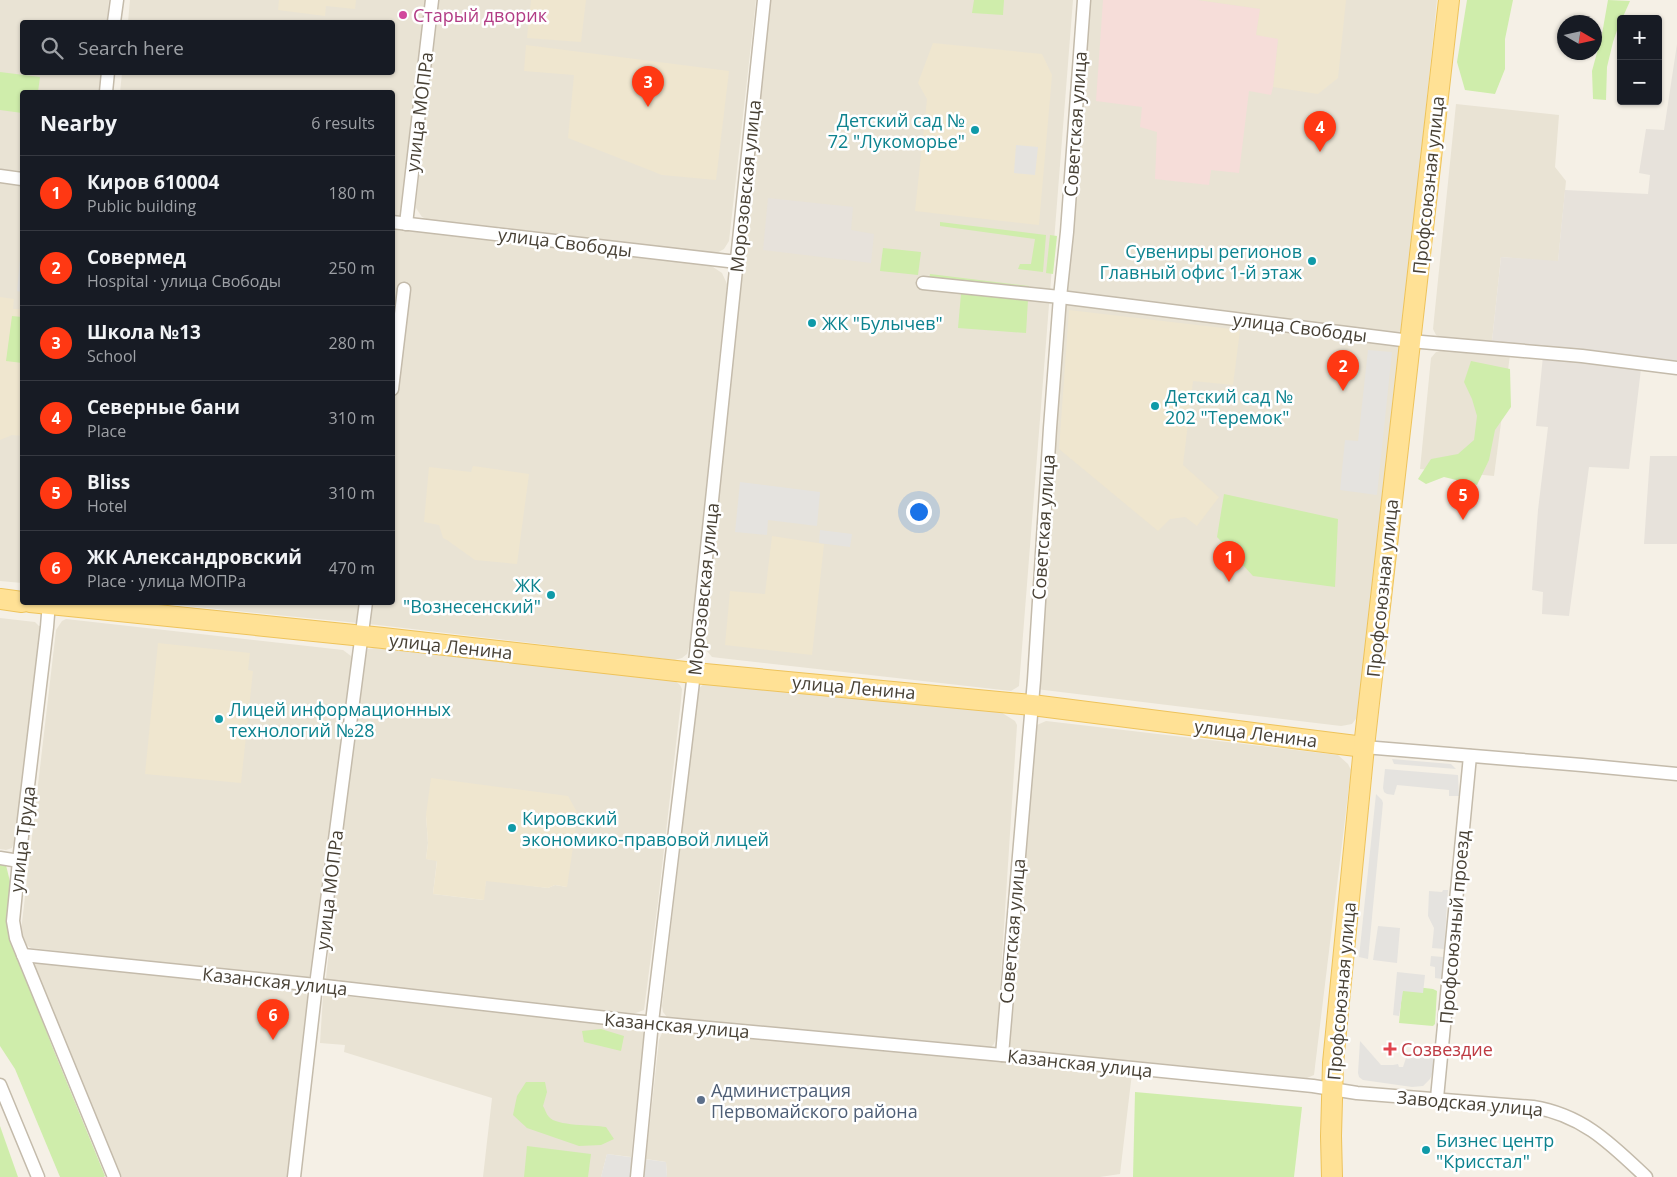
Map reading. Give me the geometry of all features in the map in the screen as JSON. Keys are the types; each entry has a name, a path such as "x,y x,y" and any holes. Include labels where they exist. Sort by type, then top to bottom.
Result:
{"main road":[{"name":"Профсоюзная улица","path":"1332,1177 1332,1090 1364,748 1449,0"},
{"path":"0,599 20,602"},
{"name":"улица Ленина","path":"61,605 694,673 1032,705 1364,748"}],"street":[{"path":"114,20 117,0"},
{"name":"улица МОПРа","path":"406,224 432,0"},
{"name":"Морозовская улица","path":"637,1177 652,1022 694,673 764,0"},
{"name":"Советская улица","path":"1002,1055 1032,705 1060,296 1067,232 1084,0"},
{"path":"106,90 108,75"},
{"path":"0,176 20,179"},
{"name":"улица Свободы","path":"395,222 737,262"},
{"name":"улица Свободы","path":"923,282 1060,296 1410,341 1582,356 1677,368"},
{"path":"395,364 404,289"},
{"name":"улица Труда","path":"42,605 47,627 19,861 14,921 16,938 114,1177"},
{"name":"улица МОПРа","path":"294,1177 316,986 366,605"},
{"name":"улица Ленина","path":"1364,748 1677,774"},
{"name":"Профсоюзный проезд","path":"1437,1098 1470,756"},
{"path":"0,858 19,861"},
{"name":"Казанская улица","path":"23,955 652,1022 1314,1086 1332,1090"},
{"path":"0,1084 38,1177"},
{"name":"Заводская улица","path":"1332,1090 1437,1098 1550,1110 1577,1120 1592,1130 1620,1152 1646,1177"}],"shaded area":[{"path":"0,0 109,0 107,20 20,20 20,75 101,75 99,90 20,90 20,171 0,169"},
{"path":"130,0 426,0 400,218 395,217 395,90 120,90 122,75 395,75 395,20 128,20"},
{"path":"279,0 356,0 355,9 326,6 325,16 278,10"},
{"path":"438,0 756,0 729,241 724,249 715,254 422,217 416,208 416,203"},
{"path":"531,0 586,0 581,42 527,38"},
{"path":"770,0 1073,0 1019,686 1011,691 712,657 706,650 704,639"},
{"path":"1084,0 1437,0 1404,325 1399,333 1390,334 1069,293 1066,289"},
{"path":"1103,0 1197,0 1260,9 1256,35 1278,39 1273,87 1271,95 1249,91 1239,173 1211,170 1209,185 1155,179 1157,132 1140,127 1142,107 1096,101"},
{"path":"1197,0 1346,0 1338,78 1318,94 1273,87 1278,39 1256,36 1259,9"},
{"path":"933,43 1042,54 1052,75 1039,225 915,211 927,99 918,83"},
{"path":"1677,44 1677,362 1492,341 1501,257 1558,261 1565,190 1648,194 1650,175 1639,173 1646,129 1664,130"},
{"path":"526,45 729,71 716,180 662,175 568,138 574,75 524,71"},
{"path":"1456,104 1559,115 1555,167 1566,181 1558,262 1501,257 1492,341 1440,337 1436,335 1433,329"},
{"path":"1016,145 1038,147 1035,175 1014,173"},
{"path":"0,181 20,184 20,583 0,581"},
{"path":"768,198 853,207 851,230 874,234 871,263 763,250"},
{"path":"395,226 710,265 722,273 727,284 690,644 687,654 682,658 674,660 378,625 175,605 395,605"},
{"path":"20,260 20,292 17,291"},
{"path":"0,297 14,299 13,309 20,309 20,436 12,435 0,440"},
{"path":"1065,302 1399,344 1402,358 1359,715 1352,724 1341,726 1036,689"},
{"path":"1069,310 1240,330 1233,385 1193,381 1183,465 1219,497 1197,526 1185,517 1170,519 1158,531 1059,449"},
{"path":"1368,350 1392,352 1377,495 1340,490 1345,440 1358,441"},
{"path":"1444,350 1510,355 1494,476 1420,469 1431,358 1436,352"},
{"path":"1543,356 1641,369 1629,469 1589,467 1569,616 1542,614 1543,592 1532,590 1538,510 1548,427 1536,426"},
{"path":"1650,456 1677,456 1677,544 1644,544"},
{"path":"473,466 529,474 517,564 475,560 443,538 439,525 424,522 429,467 471,472"},
{"path":"740,482 820,492 817,526 768,520 767,535 735,532"},
{"path":"820,530 852,534 850,547 819,543"},
{"path":"772,536 824,544 812,655 725,645 730,591 765,594"},
{"path":"0,618 35,622 41,628 15,840 12,848 6,850 0,849"},
{"path":"66,619 343,650 351,656 352,660 310,976 307,978 31,948 25,944 21,931 56,630 62,621"},
{"path":"158,643 250,653 248,670 253,671 241,783 145,774"},
{"path":"375,648 674,680 680,685 682,689 681,701 644,1010 633,1014 455,997 329,981 326,978 345,800 366,651","holes":["426,815 567,887 555,885 548,888 486,880 483,900 433,894 437,860 426,859 428,843"]},
{"path":"705,683 999,711 1015,721 1017,725 997,1035 994,1044 990,1048 667,1017 663,1012 662,1006 698,692 699,688"},
{"path":"1046,721 1338,755 1348,764 1351,770 1314,1075 1307,1078 1009,1049 1006,1046 1035,732 1037,725"},
{"path":"1392,759 1451,764 1456,769 1394,764"},
{"path":"1385,769 1458,775 1459,796 1449,796 1449,790 1397,785 1394,795 1387,794 1383,788"},
{"path":"431,778 568,796 578,814 567,887 555,885 548,888 486,881 484,900 433,894 437,861 426,859 428,843 426,815"},
{"path":"1376,794 1383,803 1368,959 1359,957"},
{"path":"1443,890 1448,890 1444,949 1432,948 1434,928 1428,916 1429,891 1442,892"},
{"path":"1378,926 1400,928 1397,963 1373,960"},
{"path":"1431,956 1443,957 1442,979 1435,978 1435,967 1430,966"},
{"path":"43,961 304,991 308,997 308,1002 288,1177 122,1177 32,978 30,969 35,963"},
{"path":"1397,972 1425,975 1423,993 1403,991 1399,1016 1393,1015"},
{"path":"227,981 294,989 294,992 227,985"},
{"path":"325,994 642,1029 644,1034 631,1157 607,1154 601,1177 483,1177 492,1098 344,1052 345,1045 320,1043 323,996"},
{"path":"671,1029 1132,1073 1120,1174 1100,1177 667,1177 666,1162 646,1159 659,1040 662,1033"},
{"path":"1360,1041 1381,1065 1398,1064 1399,1067 1403,1067 1406,1058 1410,1055 1421,1055 1422,1050 1435,1052 1433,1072 1430,1079 1423,1086 1412,1087 1363,1080 1359,1077 1358,1073"},
{"path":"607,1154 666,1162 667,1177 601,1177"}],"green space":[{"path":"974,0 1004,0 1003,15 972,13"},
{"path":"1467,0 1513,0 1505,39 1505,69 1495,94 1465,90 1457,62"},
{"path":"1608,0 1630,1 1624,15 1617,15 1617,30 1607,67 1606,100 1593,99 1592,71 1595,60 1602,60 1602,34"},
{"path":"0,72 40,77 38,90 20,90 20,113 0,110"},
{"path":"940,222 1046,235 1043,272 1018,269 1020,264 1031,264 1035,239 940,226"},
{"path":"1050,235 1057,236 1053,274 1046,273"},
{"path":"883,248 921,252 918,275 880,271"},
{"path":"930,274 1029,286 1028,291 929,280"},
{"path":"961,294 1028,300 1026,333 958,328"},
{"path":"12,316 20,317 20,363 6,361"},
{"path":"1471,361 1510,369 1511,407 1495,430 1489,460 1477,485 1444,477 1426,484 1418,479 1431,459 1458,454 1474,440 1477,416 1464,382"},
{"path":"1224,494 1338,519 1335,587 1253,576 1217,537"},
{"path":"0,861 5,861 12,890 8,931 104,1177 60,1177 15,1069 0,1046"},
{"path":"1408,986 1437,991 1435,1024 1433,1026 1399,1023 1402,992"},
{"path":"601,1029 624,1036 621,1051 584,1042 582,1031"},
{"path":"526,1082 545,1082 547,1092 543,1106 548,1116 553,1120 567,1124 606,1127 614,1139 601,1145 579,1146 527,1128 513,1115 517,1096"},
{"path":"1135,1092 1302,1107 1294,1177 1133,1177"},
{"path":"0,1126 18,1177 0,1177"},
{"path":"527,1146 591,1154 588,1177 524,1177"}],"place":[{"name":"Старый дворик","path":"403,15"},
{"name":"Школа №13","path":"648,107"},
{"name":"Детский сад № 72 \"Лукоморье\"","path":"975,130"},
{"name":"Северные бани","path":"1320,152"},
{"name":"Сувениры регионов Главный офис 1-й этаж","path":"1312,261"},
{"name":"ЖК \"Булычев\"","path":"812,323"},
{"name":"Совермед","path":"1343,391"},
{"name":"Детский сад № 202 \"Теремок\"","path":"1155,406"},
{"name":"Bliss","path":"1463,520"},
{"name":"Киров 610004","path":"1229,582"},
{"name":"ЖК \"Вознесенский\"","path":"551,595"},
{"name":"Лицей информационных технологий №28","path":"219,719"},
{"name":"Кировский экономико-правовой лицей","path":"512,828"},
{"name":"ЖК Александровский","path":"273,1040"},
{"name":"Созвездие","path":"1390,1049"},
{"name":"Администрация Первомайского района","path":"701,1100"},
{"name":"Бизнес центр \"Крисстал\"","path":"1426,1150"}]}
